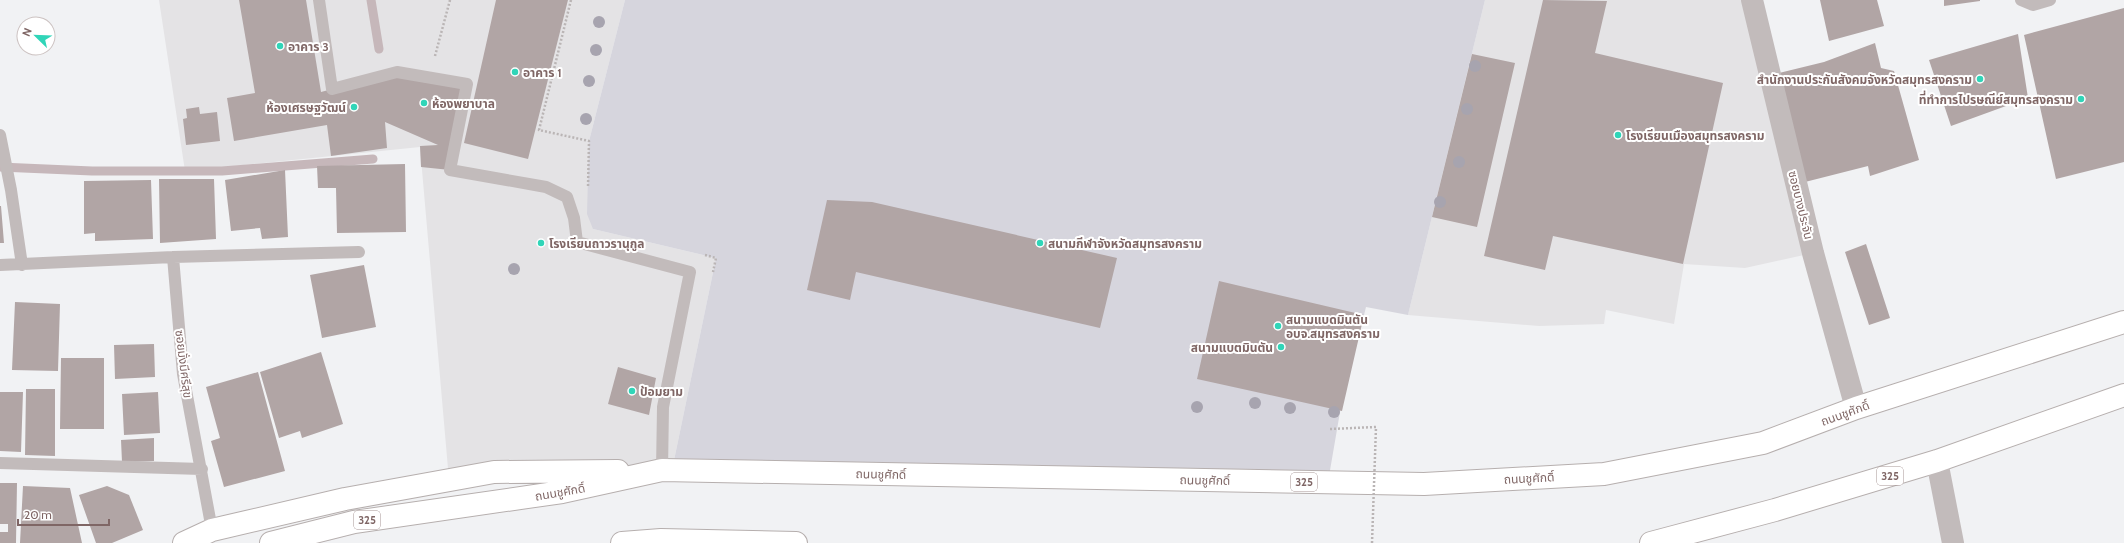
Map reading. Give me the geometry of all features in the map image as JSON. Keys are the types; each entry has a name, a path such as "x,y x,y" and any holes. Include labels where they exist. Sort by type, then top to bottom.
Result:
{"main road":[{"name":"ถนนชูศักดิ์","path":"271,543 354,522 562,492 662,470 1432,483 1604,474 1763,443 1856,408 2124,322"},
{"name":"325","path":"1651,543 1775,510 1937,462 2124,394"},
{"path":"184,543 212,530 345,499 494,472 662,470"},
{"path":"622,543 796,543"}],"street":[{"name":"ซอยบางประจัน","path":"1752,0 1813,253 1856,408"},
{"path":"1937,462 1953,543"}],"lane":[{"path":"319,0 332,89 397,72 467,84 450,170 546,187 567,197 574,218 577,242 690,272 663,407 662,470"},
{"path":"2021,0 2033,5 2050,0"},
{"path":"0,135 11,190 22,265"},
{"path":"0,265 173,257 359,252"},
{"name":"ซอยมั่งมีศรีสุข","path":"173,257 183,374 202,469 212,530"},
{"path":"0,463 202,469"}],"path":[{"path":"430,78 450,0"},
{"path":"571,0 539,130 589,141 588,192"},
{"path":"700,254 716,258 713,273"},
{"path":"1330,429 1376,427 1372,543"}],"shaded area":[{"name":"โรงเรียนถาวรานุกูล","path":"159,0 625,0 589,141 593,229 716,258 672,470 449,480 420,147 185,171"},
{"name":"สนามกีฬาจังหวัดสมุทรสงคราม","path":"625,0 1485,0 1408,315 1366,307 1340,412 1328,482 672,470 716,258 593,229 587,214 589,141"},
{"name":"โรงเรียนเมืองสมุทรสงคราม","path":"1485,0 1752,0 1813,253 1745,268 1684,264 1674,324 1606,310 1604,324 1539,326 1408,315"}],"building":[{"path":"239,0 306,0 321,92 397,72 467,84 450,170 421,167 420,146 438,145 385,122 387,148 331,156 327,125 234,141 227,98 255,93"},
{"name":"อาคาร 1","path":"496,0 568,0 528,159 464,143"},
{"path":"1543,0 1607,1 1595,53 1723,83 1683,264 1553,236 1545,270 1484,256"},
{"path":"1820,0 1877,0 1884,26 1829,41"},
{"path":"1944,0 1980,0 1980,1 1944,6"},
{"name":"ที่ทำการไปรษณีย์สมุทรสงคราม","path":"2124,8 2124,162 2056,179 2024,35"},
{"name":"สำนักงานประกันสังคมจังหวัดสมุทรสงคราม","path":"2018,34 2028,98 1951,126 1929,60"},
{"path":"1875,43 1881,68 1894,71 1919,160 1870,176 1868,166 1805,182 1779,73 1824,62"},
{"path":"1472,54 1515,63 1477,227 1432,217"},
{"path":"199,107 200,114 217,112 220,141 186,145 183,119 187,118 186,109"},
{"path":"405,164 406,232 337,233 336,188 318,188 317,166"},
{"path":"285,170 288,237 262,239 260,228 231,231 225,180"},
{"path":"159,179 214,179 216,239 160,243"},
{"path":"151,180 153,239 95,241 95,233 84,234 84,181"},
{"path":"827,200 872,202 1117,258 1100,328 856,272 850,300 807,290"},
{"path":"1,206 4,243 0,243"},
{"path":"1866,244 1890,318 1869,325 1845,252"},
{"path":"364,265 376,327 322,338 310,275"},
{"name":"สนามแบดมินตัน อบจ.สมุทรสงคราม","path":"1219,281 1364,315 1342,411 1197,379"},
{"path":"15,302 60,304 58,371 12,370"},
{"path":"154,344 155,377 115,379 114,345"},
{"path":"321,352 343,424 302,438 300,431 279,438 260,372"},
{"path":"61,358 104,358 104,429 60,429"},
{"name":"ป้อมยาม","path":"618,367 656,378 649,415 608,404"},
{"path":"258,372 285,471 224,487 211,441 220,438 206,387"},
{"path":"26,389 55,389 55,456 25,455"},
{"path":"0,392 23,392 21,452 0,451"},
{"path":"158,392 160,433 124,435 122,394"},
{"path":"154,438 154,461 122,462 121,440"},
{"path":"0,483 17,483 16,543 0,543 0,532 8,532 8,524 0,524"},
{"path":"23,486 70,488 82,543 20,543"},
{"path":"107,486 129,495 143,530 112,543 96,543 79,495"}],"waterway":[{"path":"371,0 379,49"},
{"path":"0,167 92,171 222,171 373,159"}],"place":[{"name":"อาคาร 3","path":"280,46"},
{"name":"อาคาร 1","path":"515,72"},
{"name":"สำนักงานประกันสังคมจังหวัดสมุทรสงคราม","path":"1980,79"},
{"name":"ที่ทำการไปรษณีย์สมุทรสงคราม","path":"2081,99"},
{"name":"ห้องพยาบาล","path":"424,103"},
{"name":"ห้องเศรษฐวัฒน์","path":"354,107"},
{"name":"โรงเรียนเมืองสมุทรสงคราม","path":"1618,135"},
{"name":"โรงเรียนถาวรานุกูล","path":"541,243"},
{"name":"สนามกีฬาจังหวัดสมุทรสงคราม","path":"1040,243"},
{"name":"สนามแบดมินตัน อบจ.สมุทรสงคราม","path":"1278,326"},
{"name":"สนามแบตมินตัน","path":"1281,347"},
{"name":"ป้อมยาม","path":"632,391"}]}
